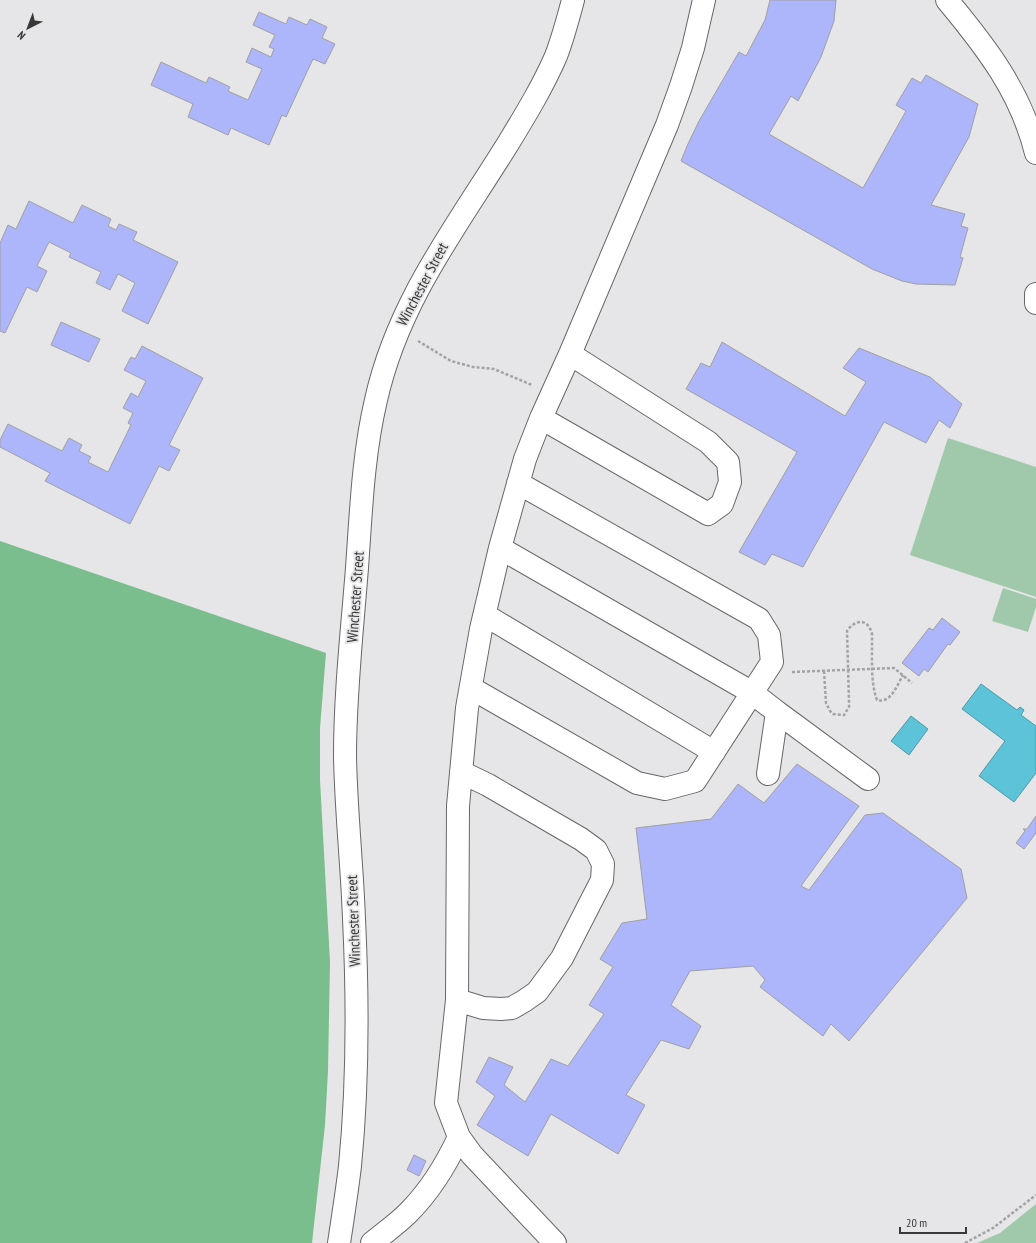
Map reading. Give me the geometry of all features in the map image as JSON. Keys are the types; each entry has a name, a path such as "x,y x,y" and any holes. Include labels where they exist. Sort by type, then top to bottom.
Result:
{"street":[{"name":"Winchester Street","path":"339,1243 350,1168 356,1068 354,924 345,774 346,708 361,506 371,421 380,383 398,329 416,290 535,98 555,57 573,0"},
{"path":"554,1243 472,1155 459,1137 446,1103 457,1000 458,806 463,745 471,688 485,615 500,548 525,459 541,418 570,354 667,125 693,48 704,0"},
{"path":"948,0 1004,75 1025,118 1036,153"},
{"path":"1036,294 1036,303"},
{"path":"541,418 708,514 722,504 730,482 728,462 708,442 570,354"},
{"path":"471,688 636,783 665,790 695,781 751,692 772,662 769,635 759,619 518,483"},
{"path":"500,548 751,692 868,779"},
{"path":"485,615 714,752"},
{"path":"768,774 777,712"},
{"path":"457,1000 483,1008 501,1010 512,1008 536,992 562,958 602,880 603,864 596,850 581,839 488,785 461,772"},
{"path":"372,1243 408,1213 436,1181 448,1161 459,1137"}],"path":[{"path":"398,329 450,361 494,369 552,394"},
{"path":"824,671 826,703 830,711 838,715 844,715 849,707 847,631 855,622 860,622 866,624 872,633 873,669 875,694 877,700 886,700 892,694 903,675"},
{"path":"766,671 824,671 894,668 912,683"},
{"path":"965,1243 992,1228 1036,1195"}],"green space":[{"path":"948,438 1036,467 1036,597 910,555"},
{"path":"0,541 326,653 320,728 320,780 330,962 328,1071 325,1125 312,1243 0,1243"},
{"path":"1003,588 1036,599 1036,607 1028,632 992,621"},
{"path":"1036,1204 1036,1243 977,1243 1000,1233"}],"water":[{"path":"981,684 1017,710 1020,707 1024,710 1021,715 1036,726 1036,773 1014,802 979,776 1005,741 962,709"},
{"path":"911,716 928,729 909,755 891,741"}],"building":[{"path":"770,0 836,0 834,21 821,57 798,101 791,96 769,134 863,188 906,111 896,105 912,78 921,83 926,75 978,104 969,137 931,205 965,214 961,226 968,228 960,257 963,258 955,285 916,284 902,281 872,269 681,161 699,121 739,52 746,56 765,20"},
{"path":"259,12 286,24 289,17 307,25 310,19 327,27 322,38 335,44 325,64 313,59 286,117 282,115 269,145 231,128 228,135 188,117 193,104 151,85 161,62 206,83 209,77 230,87 228,91 248,100 262,69 246,62 252,48 271,57 274,49 269,47 275,35 253,25"},
{"path":"29,201 73,223 82,205 111,219 108,226 116,230 119,224 137,232 133,240 178,262 148,324 122,311 135,283 118,274 110,290 96,283 101,272 69,257 71,253 49,242 37,266 47,271 37,292 27,287 5,333 0,331 0,243 8,225 16,229"},
{"path":"61,322 100,339 89,362 51,345"},
{"path":"722,342 845,416 866,382 843,368 859,348 930,377 962,404 950,428 939,420 926,443 884,422 803,567 772,554 765,565 739,552 797,452 686,389 701,363 710,367"},
{"path":"142,346 203,378 169,445 180,450 169,471 159,466 130,524 45,481 50,473 0,447 0,440 8,424 62,451 69,438 82,445 79,451 91,457 88,462 108,472 131,425 128,423 133,413 123,408 131,393 138,397 146,381 124,370 131,357 135,359"},
{"path":"942,618 960,632 950,645 948,644 928,672 924,669 919,676 902,663 929,628 933,630"},
{"path":"797,764 859,806 801,886 809,890 865,815 883,813 961,869 967,898 849,1041 831,1024 823,1036 760,987 765,980 753,966 690,971 671,1005 701,1026 689,1049 661,1040 626,1095 645,1105 618,1154 551,1114 528,1156 477,1125 495,1096 476,1082 489,1057 513,1067 504,1085 525,1102 551,1059 568,1066 604,1014 589,1005 613,967 600,959 622,923 647,919 636,828 711,819 738,784 764,803"},
{"path":"1036,816 1036,833 1024,849 1016,843 1025,831 1023,829 1027,829"},
{"path":"414,1155 426,1161 419,1176 407,1170"}]}
